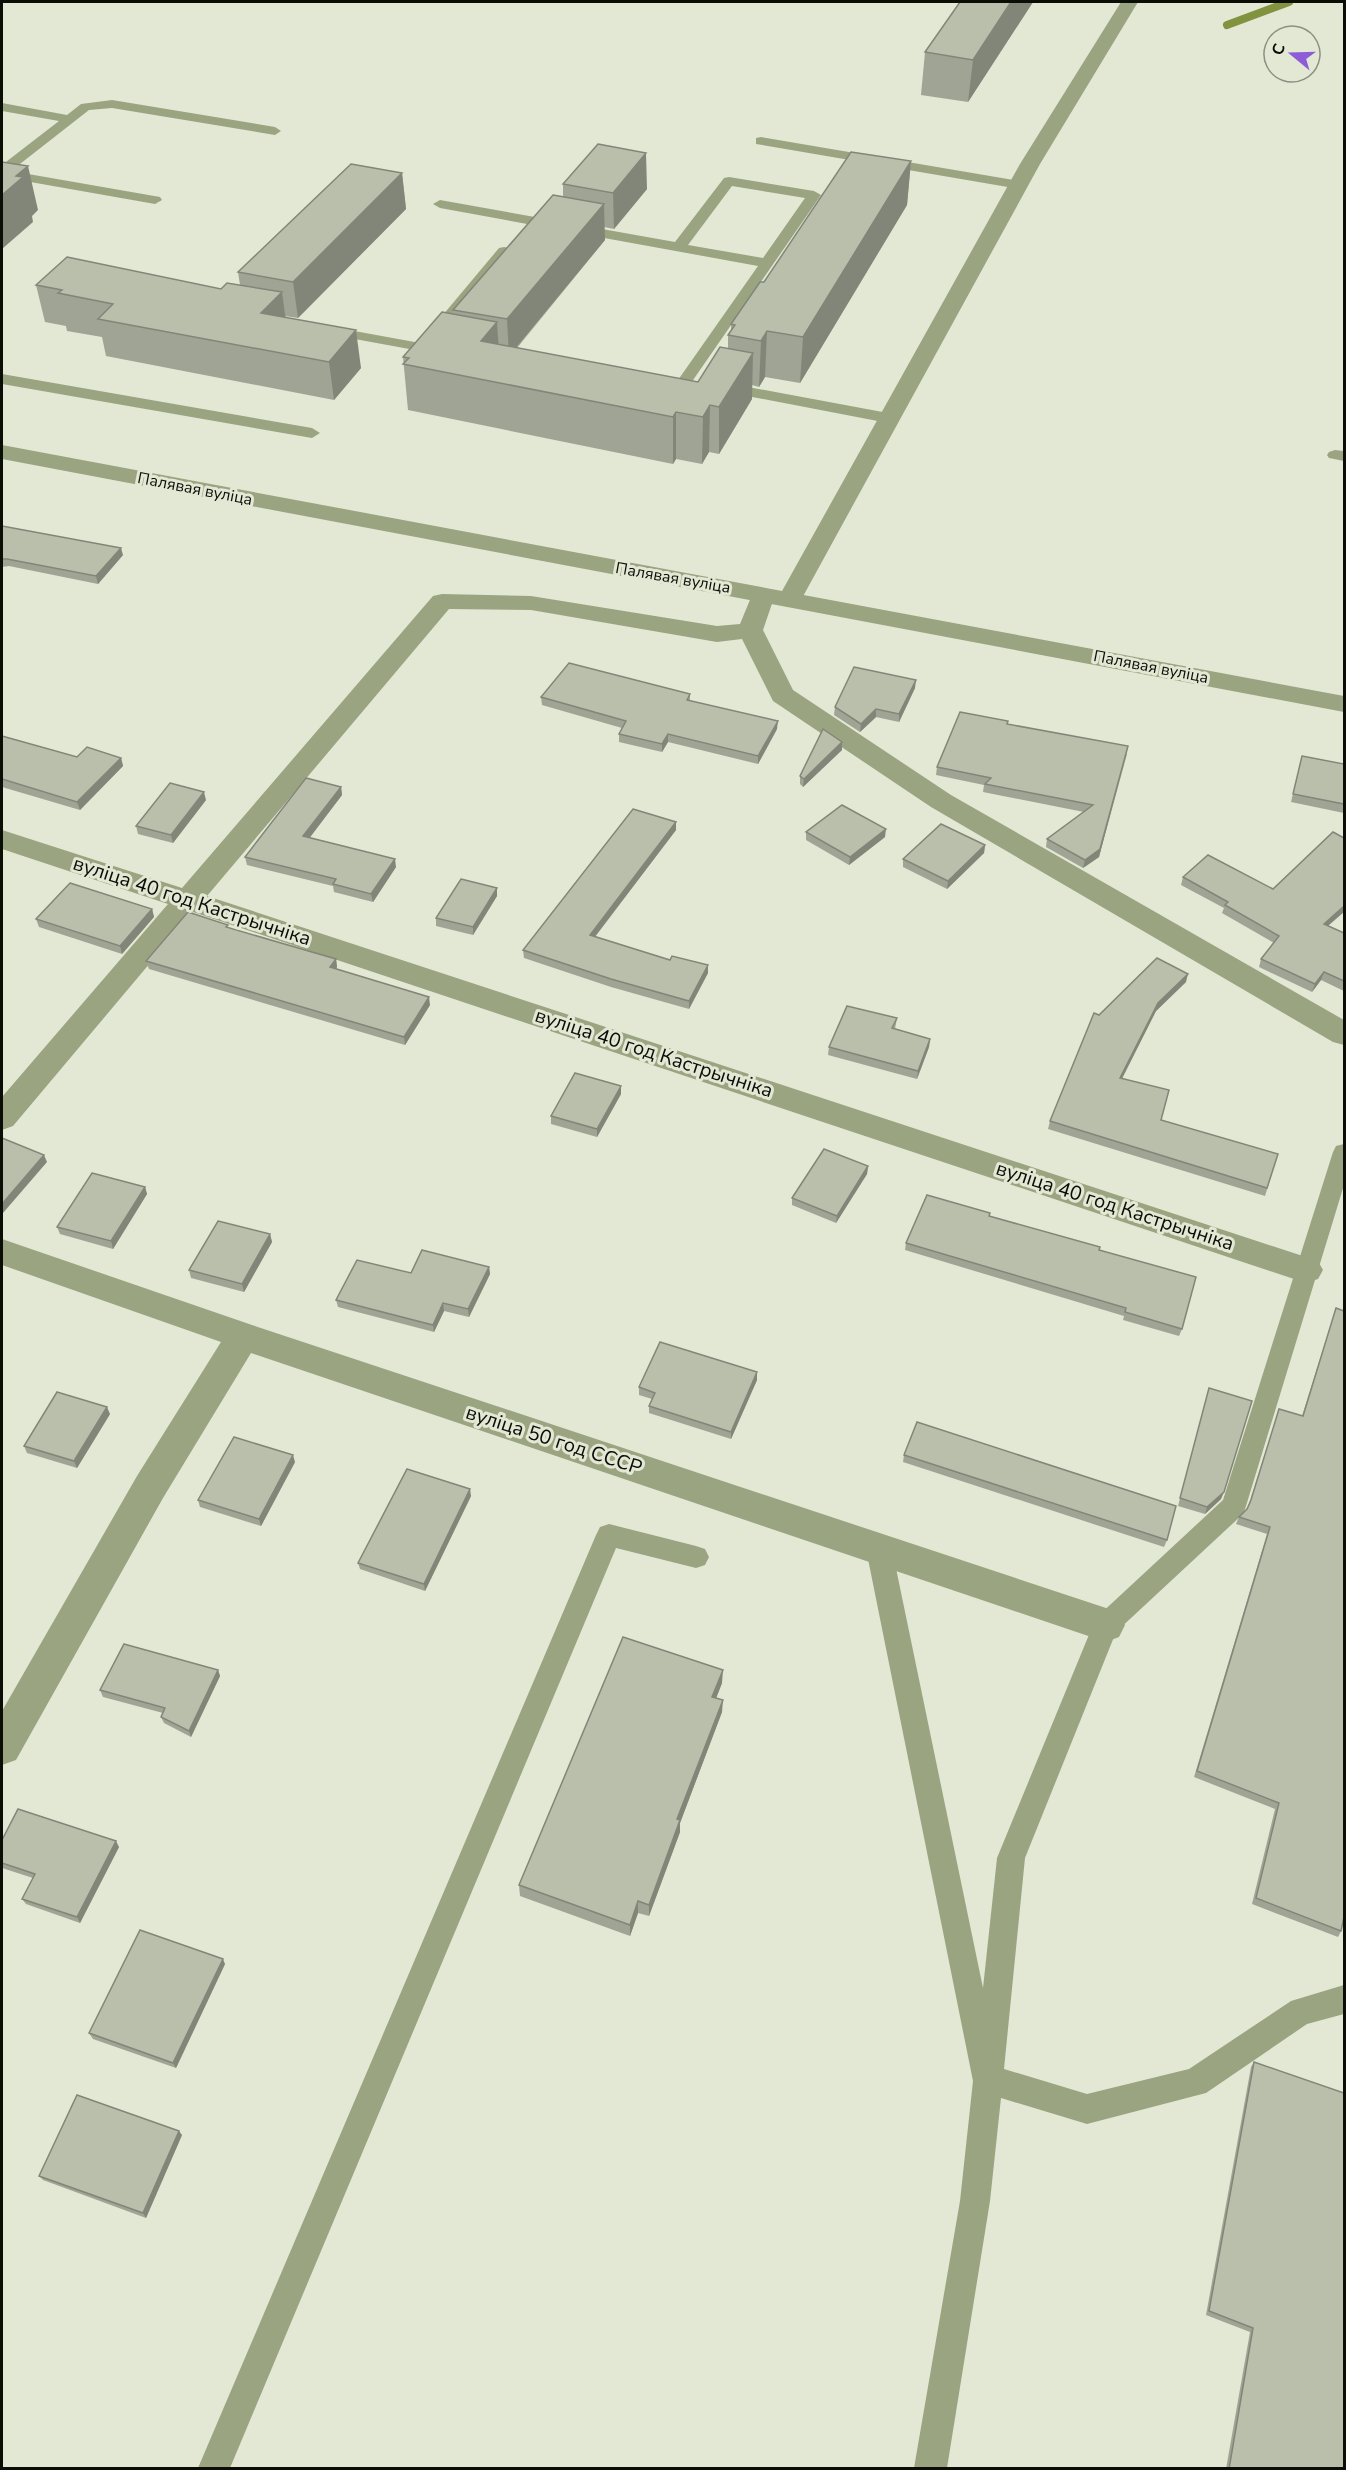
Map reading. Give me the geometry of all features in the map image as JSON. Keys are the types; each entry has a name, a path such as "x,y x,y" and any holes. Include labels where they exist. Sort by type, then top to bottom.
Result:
{"street":[{"path":"789,600 1019,184 1129,2"},
{"name":"Палявая вуліца","path":"2,452 1344,704"},
{"path":"763,595 750,630 782,695 941,801 1344,1034"},
{"path":"2,1118 442,602 531,603 717,634 750,630"},
{"name":"вуліца 40 год Кастрычніка","path":"2,839 188,898 1306,1270"},
{"name":"вуліца 50 год СССР","path":"2,1252 243,1336 1106,1625"},
{"path":"2,1747 150,1487 243,1336"}],"lane":[{"path":"2,172 85,107 112,104 275,131"},
{"path":"2,107 68,119"},
{"path":"760,141 1019,184"},
{"path":"2,172 155,200"},
{"path":"679,248 729,181 814,195 681,387 888,418"},
{"path":"440,204 766,263"},
{"path":"423,347 504,251"},
{"path":"311,327 458,354"},
{"path":"2,379 312,434"},
{"path":"930,2469 975,2201 1011,1858 1106,1625 1234,1506 1344,1152"},
{"path":"214,2469 609,1535 696,1557"},
{"path":"879,1549 987,2079"},
{"path":"987,2079 1086,2109 1195,2082 1301,2010 1344,2001"}],"building":[{"path":"960,2 1011,2 973,60 925,52"},
{"path":"598,144 646,153 613,193 563,184"},
{"path":"851,152 911,161 803,337 767,331 761,341 728,335 735,325 731,324 760,282 764,282"},
{"path":"2,162 28,166 16,176 23,177 2,195"},
{"path":"351,164 402,173 293,282 238,272"},
{"path":"553,195 604,204 507,319 453,310"},
{"path":"67,257 221,289 227,283 282,292 261,313 356,330 329,362 98,319 113,304 58,293 62,290 36,285"},
{"path":"442,312 497,322 481,341 698,382 720,347 753,353 719,407 710,405 703,417 676,412 673,417 403,364 409,358 403,357"},
{"path":"2,526 121,548 96,576 2,559"},
{"path":"569,663 690,694 687,700 778,721 758,756 668,734 662,744 619,734 626,721 541,697"},
{"path":"854,667 916,680 899,714 876,709 861,724 835,707"},
{"path":"960,712 1008,721 1007,724 1128,746 1100,849 1085,860 1047,839 1093,805 985,784 991,778 937,767"},
{"path":"823,729 842,742 804,779 800,776"},
{"path":"2,736 77,757 87,747 121,758 77,802 2,779"},
{"path":"1302,756 1344,764 1344,804 1293,794"},
{"path":"306,778 341,787 303,836 395,859 371,894 333,884 336,879 245,857"},
{"path":"170,783 204,792 171,835 136,826"},
{"path":"842,805 886,829 850,857 806,832"},
{"path":"633,809 676,822 590,935 670,960 672,956 708,965 689,1001 611,979 523,950"},
{"path":"941,824 985,845 948,881 903,859"},
{"path":"1333,832 1344,838 1344,906 1324,924 1344,933 1344,981 1324,972 1315,984 1261,959 1279,936 1225,905 1228,902 1183,877 1208,855 1273,889"},
{"path":"461,879 497,888 473,927 436,918"},
{"path":"70,883 152,909 120,946 36,919"},
{"path":"188,912 228,925 226,927 336,959 330,967 429,997 404,1037 146,961"},
{"path":"1157,958 1188,974 1158,1003 1120,1078 1169,1090 1161,1120 1278,1154 1267,1188 1050,1121 1094,1013 1099,1015"},
{"path":"847,1006 897,1018 892,1028 930,1039 918,1071 829,1047"},
{"path":"575,1073 621,1086 597,1129 551,1116"},
{"path":"2,1138 44,1155 2,1204"},
{"path":"824,1149 868,1166 837,1216 792,1198"},
{"path":"92,1173 145,1187 111,1241 57,1227"},
{"path":"927,1195 990,1213 989,1216 1100,1247 1099,1250 1196,1277 1182,1329 1125,1312 1126,1308 906,1243"},
{"path":"218,1221 270,1234 242,1284 189,1270"},
{"path":"422,1250 489,1267 468,1309 443,1303 433,1325 336,1300 357,1260 411,1273"},
{"path":"1336,1308 1344,1311 1344,1917 1341,1931 1256,1898 1279,1803 1197,1771 1270,1527 1239,1517 1247,1509 1251,1500 1279,1409 1303,1416"},
{"path":"660,1342 757,1372 731,1432 649,1406 655,1393 639,1387"},
{"path":"1209,1388 1252,1401 1224,1492 1207,1507 1180,1498"},
{"path":"57,1392 107,1407 74,1461 24,1446"},
{"path":"917,1422 1176,1506 1167,1540 904,1455"},
{"path":"234,1437 293,1455 259,1519 198,1500"},
{"path":"407,1469 470,1489 424,1584 358,1563"},
{"path":"623,1637 723,1670 712,1697 723,1700 677,1819 680,1820 649,1905 638,1901 630,1925 519,1885"},
{"path":"124,1644 218,1670 189,1731 161,1717 165,1708 100,1690"},
{"path":"18,1809 116,1841 77,1917 22,1899 35,1874 2,1863 2,1840"},
{"path":"140,1930 223,1959 173,2063 89,2033"},
{"path":"1254,2062 1344,2093 1344,2469 1229,2469 1253,2328 1209,2311"},
{"path":"77,2095 179,2131 143,2213 39,2176"}],"waterway":[{"path":"1227,25 1289,2"}]}
